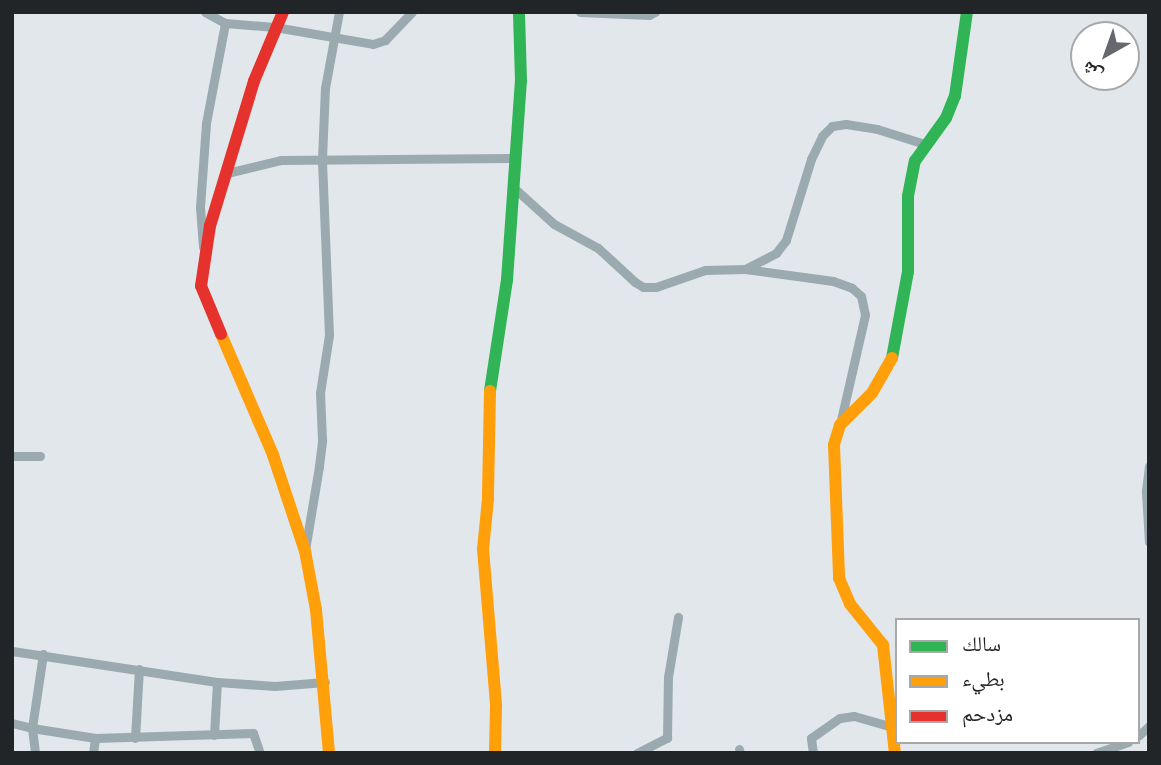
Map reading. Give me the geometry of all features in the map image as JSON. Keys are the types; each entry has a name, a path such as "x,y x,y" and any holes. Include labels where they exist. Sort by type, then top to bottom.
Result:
{"street":[{"path":"205,12 225,23 275,27 335,39 380,44 412,12"},
{"path":"283,12 254,81 204,255 201,286 273,454 305,551 325,682 329,753"},
{"path":"305,551 319,466 320,393 329,335 323,159 326,88 339,12"},
{"path":"495,753 496,705 483,549 488,499 488,406 507,280 521,81 519,12"},
{"path":"580,12 649,15 655,12"},
{"path":"840,425 872,393 895,353 908,272 908,196 915,160 925,144 942,126 955,96 960,75 961,37 967,12"},
{"path":"204,255 200,207 206,123 225,23"},
{"path":"746,269 776,253 786,240 811,159 822,136 832,127 846,124 877,129 925,144"},
{"path":"227,173 281,160 514,158"},
{"path":"513,187 554,224 598,248 643,287 667,285 705,270 746,269 833,281 861,296 865,315 834,445 839,578 850,604 883,645 895,753"},
{"path":"12,456 40,457"},
{"path":"1149,466 1146,492 1149,542"},
{"path":"637,753 667,738 668,677 678,617"},
{"path":"12,651 217,682 275,686 325,682"},
{"path":"35,753 32,728 43,654"},
{"path":"135,738 139,669"},
{"path":"214,735 217,682"},
{"path":"813,753 811,738 839,718 854,716 890,726"},
{"path":"12,723 95,738 253,733 260,753"},
{"path":"93,753 95,738"},
{"path":"1099,752 1122,744"}],"traffic: fast":[{"path":"490,391 507,280 521,81 519,12"},
{"path":"892,358 908,272 908,196 915,161 946,118 955,96 967,12"}],"traffic: slow":[{"path":"221,334 273,455 305,551 316,610 329,753"},
{"path":"892,358 872,393 840,425 834,445 839,578 850,604 883,645 895,753"},
{"path":"490,391 488,499 483,549 496,705 495,753"}],"traffic: jam":[{"path":"221,334 201,286 210,226 254,81 283,12"}]}
